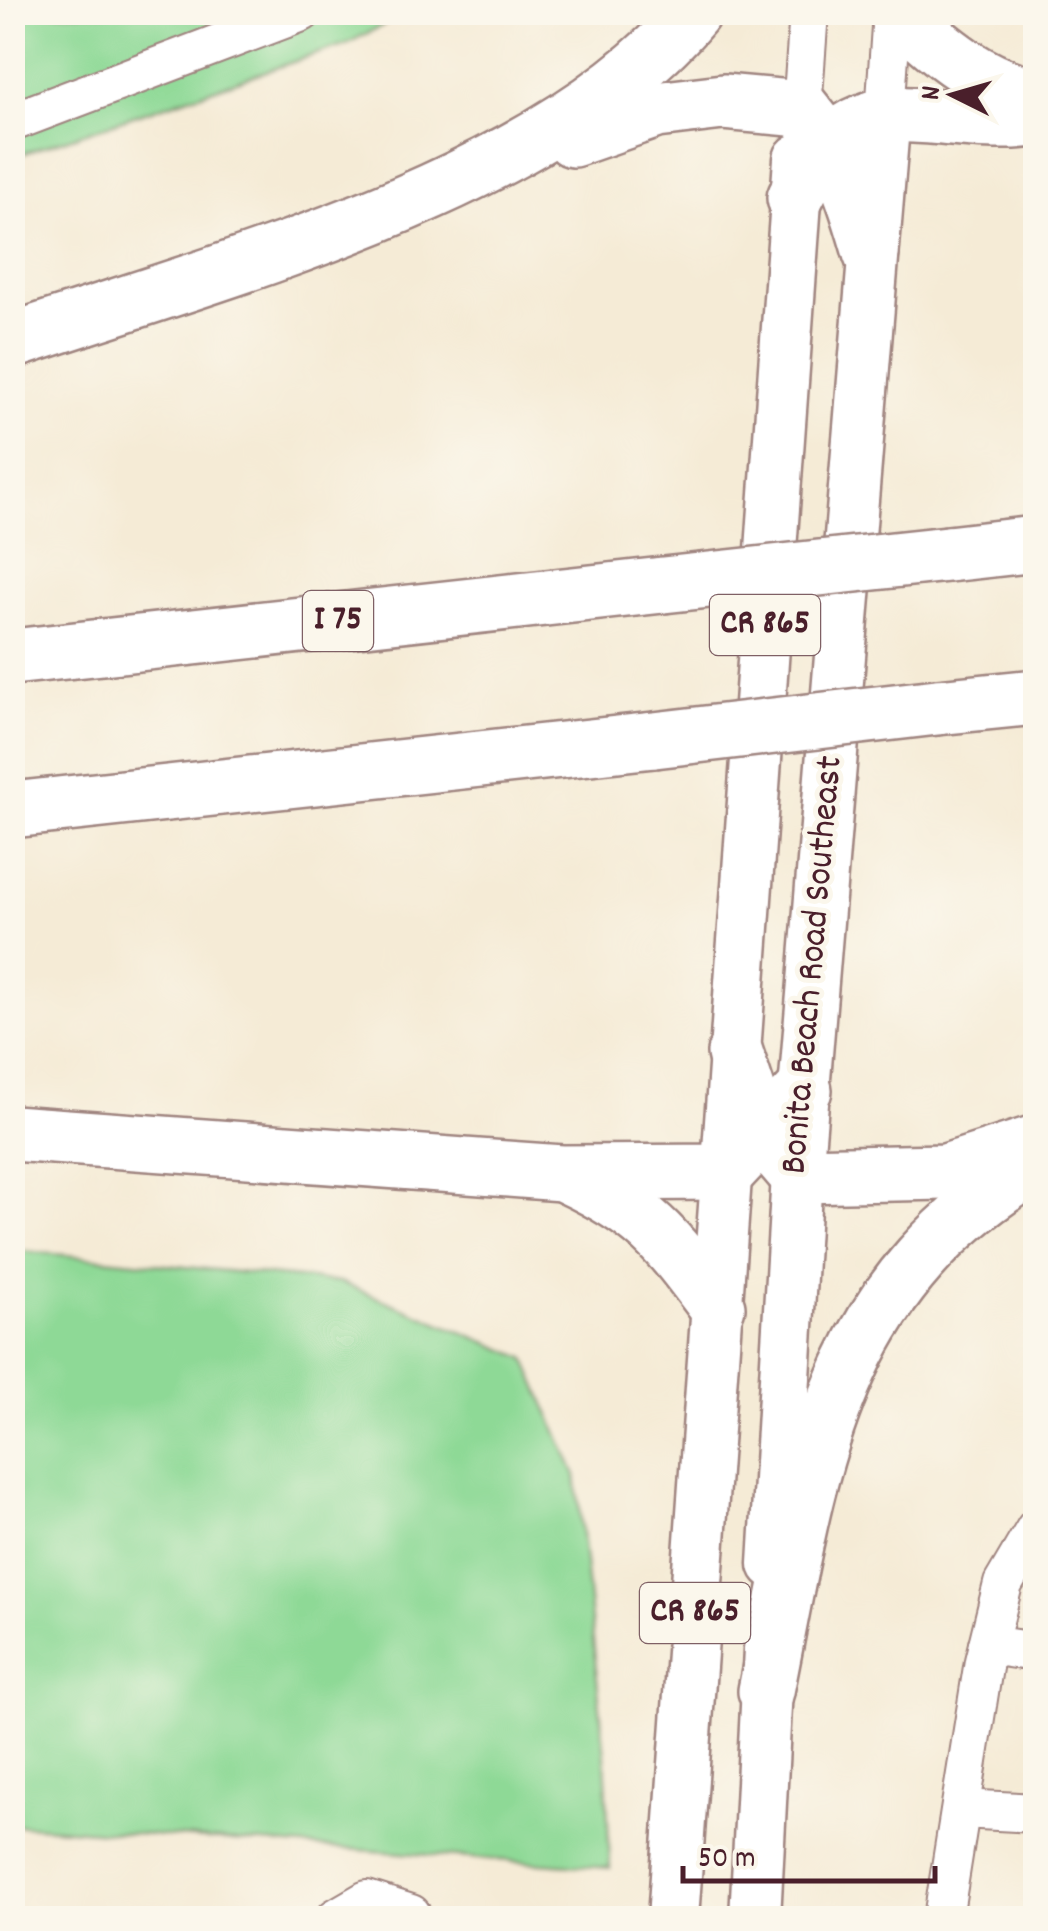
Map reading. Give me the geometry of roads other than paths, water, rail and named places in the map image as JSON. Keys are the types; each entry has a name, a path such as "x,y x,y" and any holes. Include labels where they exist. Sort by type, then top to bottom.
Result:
{"highway":[{"path":"379,214 578,113 645,63 692,12"},
{"path":"900,12 938,49 980,76 1036,96"},
{"path":"12,341 379,214 656,110 724,102 816,125 857,123 885,114 1036,119"},
{"path":"795,198 816,125"},
{"path":"816,125 849,176 872,253"},
{"name":"I 75","path":"12,657 1036,544"},
{"path":"12,810 1036,696"},
{"path":"734,1053 744,1153"},
{"path":"744,1153 804,1090"},
{"path":"12,1134 562,1173 744,1153 797,1176 946,1172 1036,1144"},
{"path":"766,1691 821,1432 856,1351 906,1276 937,1242 1036,1165"},
{"path":"562,1173 622,1201 639,1215 667,1240 718,1306"}],"main road":[{"name":"Bonita Beach Road Southeast","path":"756,1918 797,1176 885,114"},
{"name":"Bonita Beach Road Southeast","path":"734,1053 795,198"},
{"name":"Bonita Beach Road Southeast","path":"674,1918 718,1306 744,1153"}],"street":[{"path":"12,122 302,12"},
{"path":"809,12 816,125"},
{"name":"Bonita Beach Road Southeast","path":"885,114 892,12"},
{"path":"943,1918 988,1646 1003,1584 1036,1528"},
{"path":"988,1646 1036,1652"},
{"path":"961,1809 1036,1813"},
{"path":"336,1918 367,1900 410,1914 411,1918"}]}
